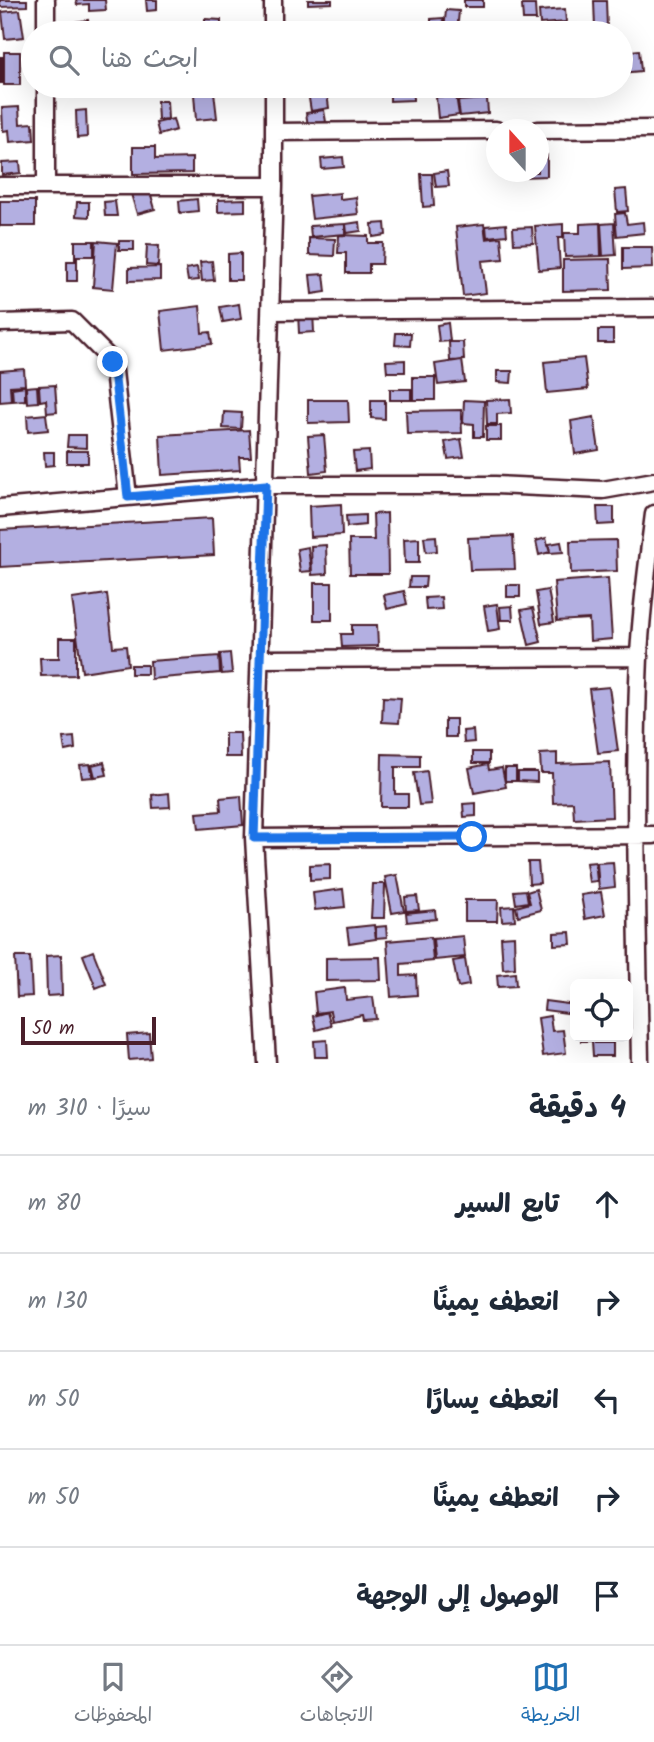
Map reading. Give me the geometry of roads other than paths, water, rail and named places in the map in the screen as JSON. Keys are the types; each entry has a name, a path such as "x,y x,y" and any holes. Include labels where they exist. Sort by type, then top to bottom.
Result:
{"street":[{"path":"46,0 46,21"},
{"path":"273,0 273,21"},
{"path":"46,98 46,186"},
{"path":"267,1063 254,838 271,311 274,98"},
{"path":"549,130 654,129"},
{"path":"274,132 486,130"},
{"path":"0,186 274,187"},
{"path":"271,311 654,308"},
{"path":"0,323 72,321 113,362 128,497"},
{"path":"0,508 266,485 495,485 603,490 654,481"},
{"path":"640,1063 637,835 639,657 654,514"},
{"path":"260,659 639,657"},
{"path":"254,838 654,835"}]}
